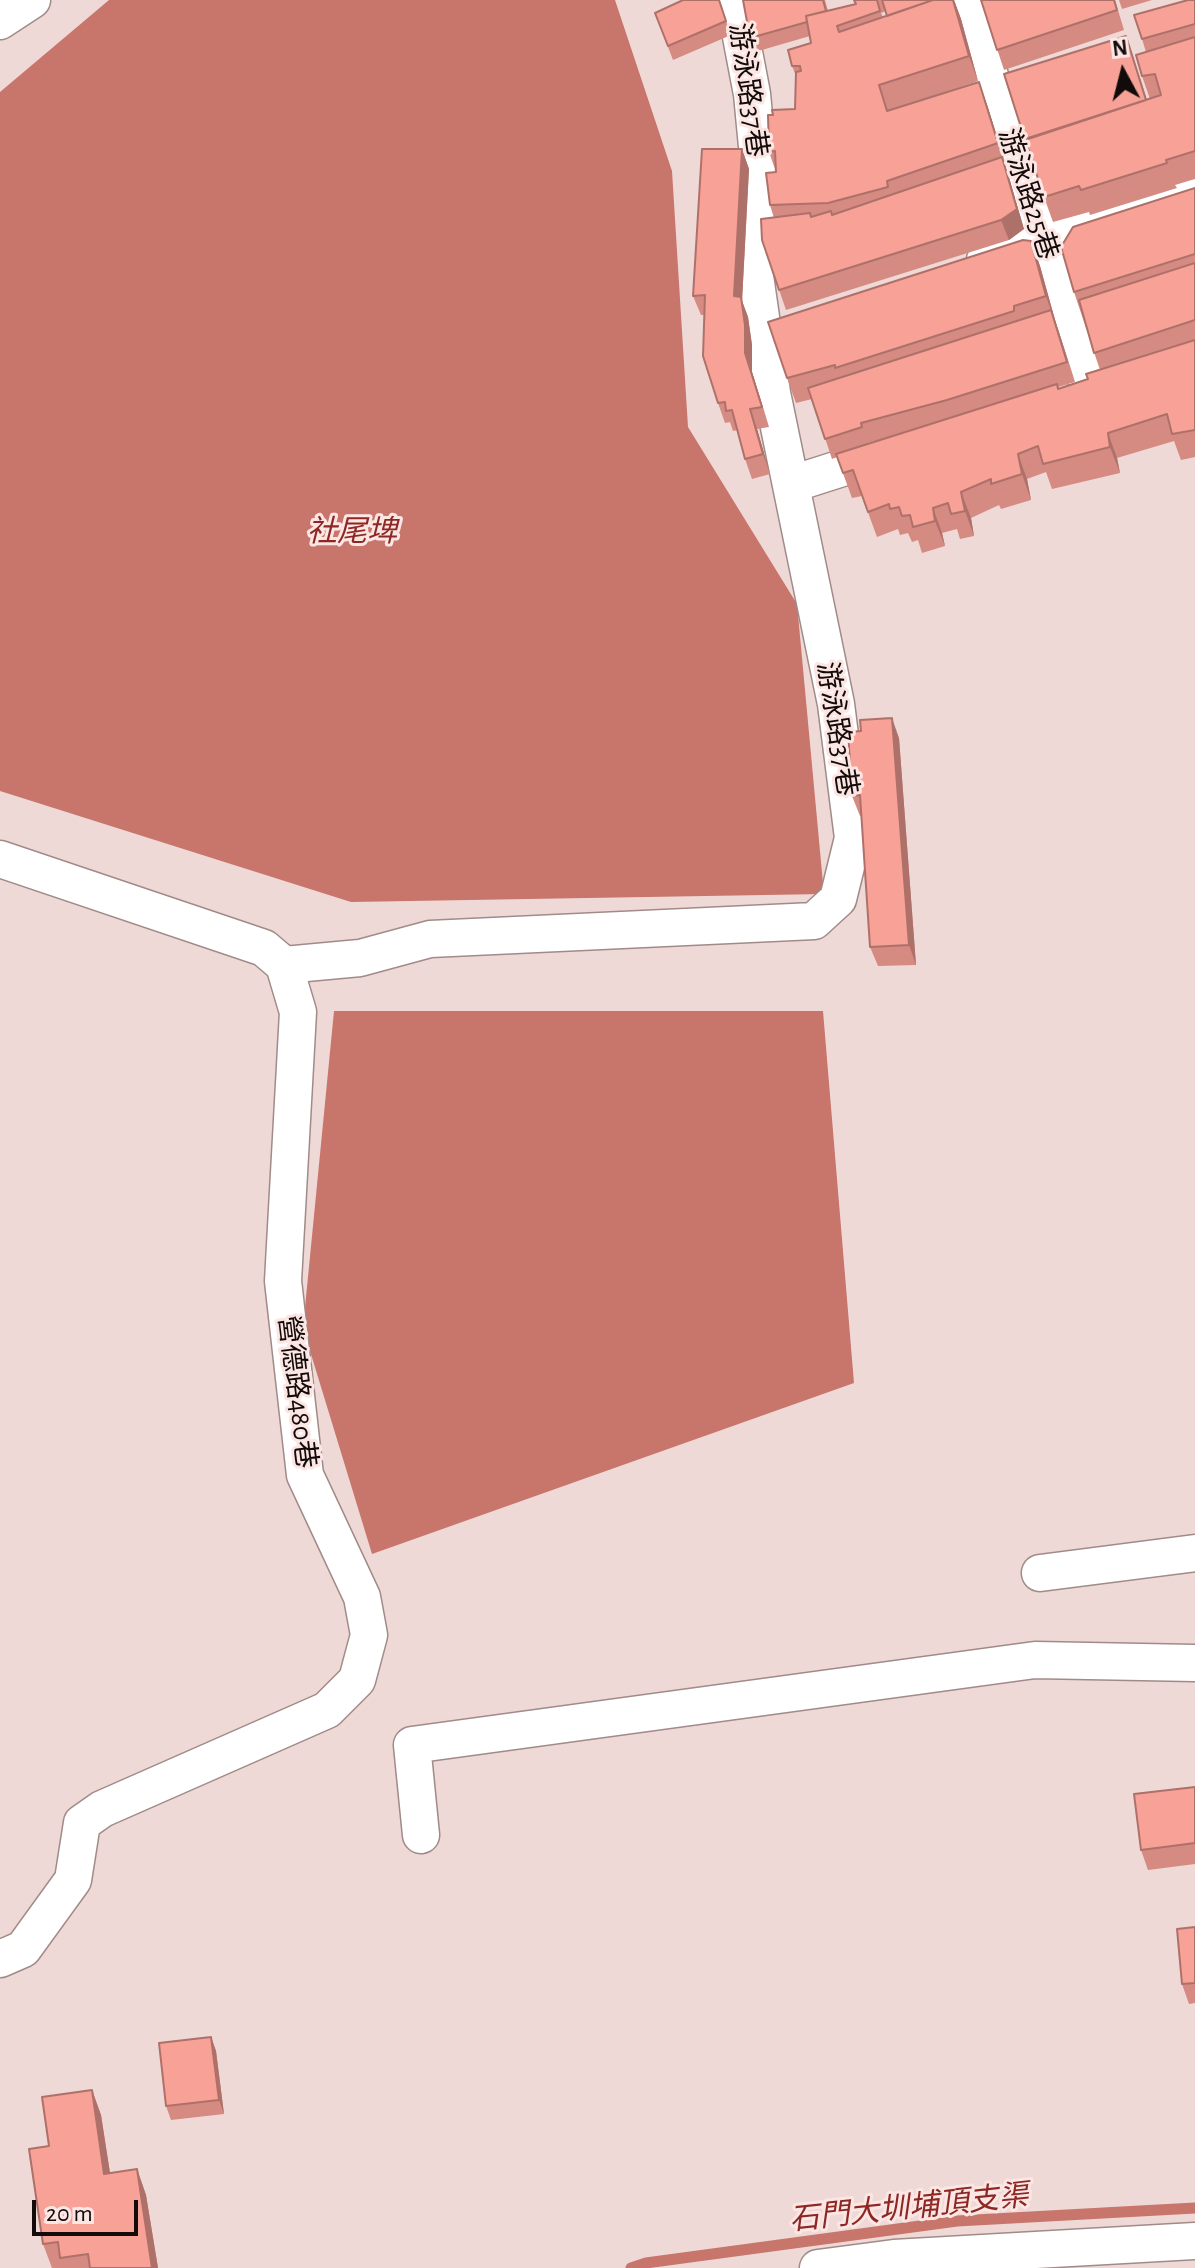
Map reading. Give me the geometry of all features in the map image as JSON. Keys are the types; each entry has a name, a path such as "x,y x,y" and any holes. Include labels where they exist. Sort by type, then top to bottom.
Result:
{"street":[{"path":"0,21 32,0"},
{"name":"游泳路37巷","path":"284,965 360,958 430,939 814,921 838,899 853,838 836,704 772,393 778,329 753,262 760,178 752,94 734,0"},
{"name":"游泳路25巷","path":"966,0 1090,389"},
{"path":"955,270 1195,195"},
{"path":"792,484 911,446"},
{"path":"0,859 264,948 284,965"},
{"name":"營德路480巷","path":"0,1959 23,1949 73,1880 82,1823 102,1809 327,1710 357,1680 369,1635 362,1597 305,1475 283,1281 298,1012 284,965"},
{"path":"1040,1573 1195,1553"},
{"path":"421,1835 412,1745 1035,1660 1195,1663"},
{"path":"818,2268 894,2258 1195,2241"}],"water":[{"name":"社尾埤","path":"109,0 615,0 672,171 688,427 797,604 824,894 351,902 0,791 0,92"},
{"path":"334,1011 823,1011 854,1383 372,1554 303,1328"}],"building":[{"path":"683,0 719,0 726,21 668,46 655,13"},
{"path":"743,0 823,0 826,11 806,16 807,22 750,38"},
{"path":"854,0 877,0 880,11 837,26 839,32 933,0 953,0 969,56 879,85 887,111 979,82 998,143 887,181 888,187 828,203 770,205 766,173 776,172 775,151 769,152 768,115 773,115 772,110 795,109 796,72 801,71 800,66 792,66 788,50 811,43 806,16 856,4"},
{"path":"882,0 933,0 887,16"},
{"path":"981,0 1114,0 1117,10 997,50"},
{"path":"1195,0 1195,24 1142,39 1134,15"},
{"path":"1126,36 1146,100 1025,140 1004,74"},
{"path":"1195,37 1195,151 1081,190 1079,186 1044,197 1025,139 1161,95 1155,74 1142,76 1136,55"},
{"path":"702,149 742,149 734,296 741,297 745,353 762,407 750,409 763,454 745,459 732,410 726,411 725,402 718,403 703,356 705,295 693,296"},
{"path":"1002,157 1017,209 1001,220 779,290 762,240 761,219 810,213 811,217 831,211 832,215"},
{"path":"1195,188 1195,254 1074,292 1061,247 1073,227"},
{"path":"1023,240 1031,241 1046,296 1014,306 1014,311 835,368 835,365 787,378 768,322"},
{"path":"1195,263 1195,320 1094,353 1079,300"},
{"path":"1051,310 1067,362 861,423 862,427 825,439 808,388"},
{"path":"1195,340 1195,430 1172,434 1167,414 1108,433 1110,447 1043,464 1038,446 1018,454 1022,474 991,484 991,479 961,492 965,511 951,514 948,503 933,508 935,521 913,527 910,515 902,516 899,507 890,509 889,504 868,512 853,470 843,473 836,454 1057,384 1058,389 1088,379 1086,374"},
{"path":"892,718 909,945 870,947 860,795 852,796 848,732 861,731 860,720"},
{"path":"1195,1787 1195,1843 1141,1850 1134,1794"},
{"path":"1195,1927 1195,1983 1182,1984 1177,1929"},
{"path":"211,2037 219,2100 166,2106 159,2043"},
{"path":"92,2090 104,2174 137,2169 152,2268 90,2268 88,2254 60,2258 58,2242 43,2244 29,2149 49,2146 42,2097"}],"waterway":[{"name":"石門大圳埔頂支渠","path":"631,2268 646,2263 957,2221 1195,2208"}]}
